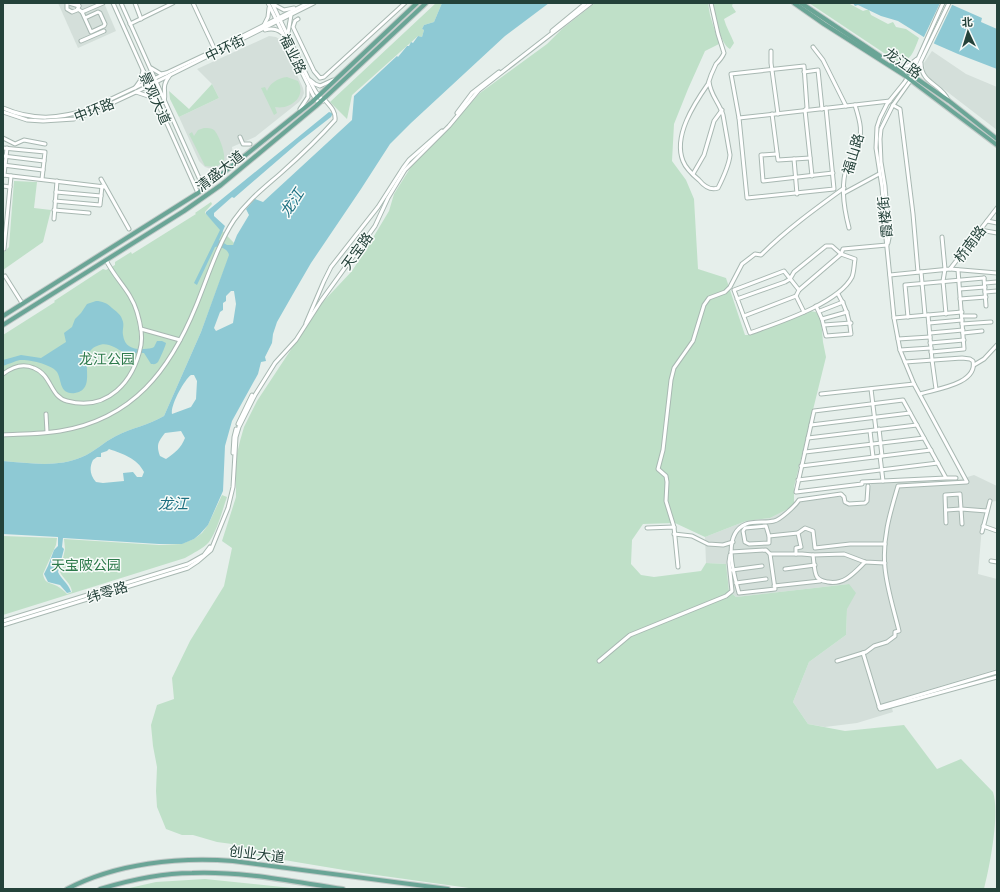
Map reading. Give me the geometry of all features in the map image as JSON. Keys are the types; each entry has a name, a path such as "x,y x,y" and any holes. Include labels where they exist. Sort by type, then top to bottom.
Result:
{"main road":[{"name":"清盛大道","path":"3,316 198,193 317,97 417,3"},
{"name":"清盛大道","path":"3,325 184,211 221,185 322,101 426,3"},
{"name":"龙江路","path":"794,3 949,102 997,138"},
{"name":"龙江路","path":"801,3 910,77 997,145"},
{"name":"创业大道","path":"67,889 95,877 129,868 165,862 209,860 448,889"},
{"name":"创业大道","path":"100,889 147,877 193,872 242,875 343,889"}],"street":[{"path":"82,12 101,3"},
{"name":"景观大道","path":"113,3 198,193"},
{"name":"景观大道","path":"121,3 164,102 204,188"},
{"path":"135,3 141,18"},
{"path":"130,24 173,3"},
{"path":"193,3 215,51"},
{"name":"中环街","path":"215,51 256,33 308,3"},
{"name":"中环街","path":"135,90 264,25 313,3"},
{"path":"322,78 344,60 405,3"},
{"name":"天宝路","path":"207,552 229,498 234,437 237,426 253,394 274,362 306,323 331,267 378,207 409,160 448,125 472,93 586,3"},
{"name":"天宝路","path":"207,552 214,542 234,487 236,437 239,427 255,395 275,363 296,340 375,226 388,198 405,170 449,126 479,90 590,3"},
{"path":"709,81 709,87 714,99 722,110 730,155 718,188 710,189 687,168 683,162 681,149 682,133 689,115 724,53 711,3"},
{"path":"910,77 943,3"},
{"path":"910,77 928,48 949,3"},
{"path":"78,6 74,12 67,9 66,4 78,6 93,36"},
{"path":"264,25 268,17 270,4 284,10 298,8"},
{"name":"福业路","path":"270,4 317,97"},
{"path":"85,18 98,12 100,13 105,24 104,26 91,32"},
{"path":"256,33 271,29 281,32 286,36 291,14"},
{"path":"298,19 295,21 293,27 314,71 320,78 322,78"},
{"path":"81,41 104,31"},
{"name":"福业路","path":"180,340 189,324 222,242 230,226 245,206 335,120 336,114 334,110 317,97 308,85 286,36"},
{"path":"813,47 823,60 846,106"},
{"path":"771,51 778,114"},
{"path":"138,60 145,57"},
{"path":"894,66 908,66 919,58"},
{"path":"921,61 923,75 946,93 949,102"},
{"path":"812,176 805,110 807,108 804,66 732,74 739,118 747,198 834,189 826,108"},
{"path":"149,67 161,74 170,73"},
{"path":"143,70 140,82 135,90 148,96 158,104"},
{"path":"804,72 818,70 822,108"},
{"path":"164,102 164,84 170,73"},
{"path":"308,78 315,84 322,86 338,77"},
{"name":"霞楼街","path":"887,245 882,187 876,148 877,127 880,118 890,101 910,77"},
{"name":"霞楼街","path":"887,245 889,238 885,186 881,162 881,129 893,105 910,77"},
{"path":"322,78 322,86"},
{"path":"297,113 308,97 308,85"},
{"name":"中环路","path":"3,108 27,116 58,118 90,110 135,90"},
{"name":"中环路","path":"3,112 27,120 43,121 74,119 91,113 135,90"},
{"path":"156,99 162,96"},
{"path":"739,118 890,101"},
{"name":"福山路","path":"848,228 844,193 847,166 856,151 861,136 859,119 855,105"},
{"path":"893,105 900,109 920,272 929,323 936,389"},
{"path":"693,174 704,155 714,122 722,110"},
{"path":"772,114 778,160 810,158"},
{"path":"240,137 243,144 250,144"},
{"path":"3,138 15,144 24,140 46,144"},
{"path":"3,148 45,152 42,179"},
{"path":"7,148 4,175 104,186"},
{"path":"777,154 761,155 763,181 833,173"},
{"path":"5,157 44,161"},
{"path":"794,159 797,194"},
{"path":"4,165 43,170"},
{"path":"844,193 879,174"},
{"path":"4,249 4,232 11,176"},
{"path":"101,179 129,229"},
{"path":"54,219 57,181"},
{"path":"3,186 10,187"},
{"path":"55,201 100,206 104,186"},
{"path":"678,567 674,527 666,501 666,476 658,470 663,450 671,380 674,368 693,340 704,305 709,298 725,292 730,287 742,264 755,254 760,255 793,226 844,188"},
{"path":"56,192 101,196"},
{"path":"3,195 9,196"},
{"path":"3,204 8,205"},
{"name":"桥南路","path":"890,275 950,269 997,208"},
{"path":"54,210 89,213"},
{"path":"987,221 997,223"},
{"path":"980,230 997,233"},
{"path":"942,237 945,269 943,282 946,314"},
{"path":"744,316 796,296 799,290 841,254 843,249 887,245 894,318 900,350 914,384 966,482 898,486 886,530 885,544 885,563 898,631 895,632 894,636 887,642 874,646 866,652 837,661"},
{"path":"737,299 785,282 790,279 794,272 826,246 832,246 841,254 855,259 852,276 838,294 804,312 750,333 737,299 734,290 784,271 790,279 799,290"},
{"path":"3,374 8,370 19,366 28,366 40,370 48,378 54,392 64,400 76,403 88,403 105,399 122,387 134,370 139,355 141,329 138,313 132,299 106,260"},
{"path":"950,269 997,273"},
{"path":"900,350 964,349 958,270"},
{"path":"984,272 986,306"},
{"path":"5,276 22,303"},
{"path":"908,317 905,285 984,278"},
{"path":"985,282 997,282"},
{"path":"960,289 985,287"},
{"path":"985,292 997,291"},
{"path":"816,306 820,311 826,336 851,334 851,323 843,302 838,294"},
{"path":"796,296 804,312"},
{"path":"960,299 986,297"},
{"path":"820,311 843,302"},
{"path":"822,319 847,312"},
{"path":"894,318 946,314 991,322"},
{"path":"929,323 975,316"},
{"path":"824,325 851,323"},
{"path":"3,436 66,430 90,423 131,400 147,387 161,372 180,340 141,329"},
{"path":"898,339 963,331 982,331"},
{"path":"930,343 964,340"},
{"path":"996,347 997,353"},
{"path":"974,365 984,359 996,347"},
{"path":"905,362 970,359 973,361 974,365 972,372 959,382 920,394"},
{"path":"821,394 914,384"},
{"path":"871,389 874,417 880,443 883,481"},
{"path":"946,478 903,400 814,411 796,492 862,484 862,482 956,478"},
{"path":"811,425 910,413"},
{"path":"46,414 47,432"},
{"path":"808,438 917,425"},
{"path":"870,431 873,457"},
{"path":"804,452 924,438"},
{"path":"802,466 931,450"},
{"path":"798,480 938,462"},
{"path":"600,661 630,635 726,596 732,591 729,562 734,536 740,528 747,524 775,521 794,508 800,500 841,494 844,497 845,502 849,504 865,503 867,502 868,486"},
{"path":"946,523 945,495 960,494 962,524"},
{"path":"982,532 990,501"},
{"path":"946,510 987,511"},
{"path":"766,526 769,536 769,543 749,544 745,542 744,531 745,528 766,526"},
{"path":"984,526 997,531"},
{"path":"647,528 674,527"},
{"path":"769,536 798,533 805,528 813,531 815,548 850,544 885,544"},
{"path":"796,554 796,548 801,547 798,533"},
{"path":"674,534 692,536 708,544 723,545 733,542"},
{"path":"731,550 766,550 770,554 774,586"},
{"path":"731,550 732,570 739,593 775,588 774,586 821,581 834,583 842,582 865,562"},
{"name":"纬零路","path":"3,622 188,564 207,552"},
{"name":"纬零路","path":"3,625 188,568 197,562 207,552"},
{"path":"770,554 844,554 865,562 885,563"},
{"path":"813,555 816,576 821,581"},
{"path":"991,560 997,562"},
{"path":"785,569 815,565"},
{"path":"732,570 762,566"},
{"path":"736,583 766,579"},
{"path":"863,652 880,710 997,677"},
{"path":"879,707 997,672"}],"shaded area":[{"path":"58,3 104,3 116,31 78,48"},
{"path":"269,36 276,37 281,40 303,88 304,93 302,98 255,137 232,147 233,155 218,168 211,169 205,167 199,161 179,117 219,98 212,84 197,69"},
{"path":"932,51 966,74 997,87 997,130 928,77 925,73 924,63"},
{"path":"974,475 997,486 997,501 988,502 982,526 978,574 997,579 997,669 890,701 893,712 857,723 825,727 808,724 793,702 809,662 846,635 849,584 736,597 729,591 726,564 706,563 705,537 746,521 770,518 794,506 794,502 838,496 842,498 843,504 864,506 868,503 871,483 961,479"}],"green space":[{"path":"436,3 442,3 434,22 424,25 422,29 424,30 422,37 418,36 352,95 347,119 330,102"},
{"path":"595,3 708,3 719,44 705,51 688,89 674,124 672,161 686,180 694,199 698,269 726,278 745,335 749,335 810,311 816,312 821,319 826,357 794,487 794,506 770,518 746,521 705,537 675,523 643,524 632,540 631,564 641,575 654,577 701,571 706,563 726,564 729,591 736,597 849,584 856,593 847,609 846,635 809,662 793,702 808,724 845,731 904,725 937,769 961,759 993,792 995,801 995,826 984,889 476,889 237,853 236,851 233,851 232,844 217,842 193,835 182,835 166,829 157,807 157,767 151,725 157,705 174,699 172,678 190,641 224,586 232,548 222,541 236,497 236,458 244,427 257,401 321,304 352,271 389,211 394,194 414,162 430,148 480,93 547,44 562,29"},
{"path":"713,3 733,3 732,6 736,12 724,19 734,43 730,49 726,46 720,35"},
{"path":"809,3 848,3 863,11 869,10 871,15 888,24 893,22 896,27 906,29 919,38 909,58 896,61"},
{"path":"287,77 298,81 300,87 299,97 291,104 275,107 277,113 274,115 261,88 265,87 267,91 275,81 280,78"},
{"path":"212,84 219,98 179,117 170,99 169,91 189,109"},
{"path":"211,128 214,130 222,145 224,161 216,167 205,166 189,134 192,132 194,136 198,130"},
{"path":"14,181 37,182 34,208 51,210 43,242 3,270 3,253 9,247"},
{"name":"龙江公园","path":"211,202 212,204 205,212 206,214 234,243 201,332 164,416 116,436 82,457 63,463 33,464 3,461 3,335 103,269 106,270 115,265 115,262 131,252 132,254 196,214 195,213"},
{"name":"天宝陂公园","path":"222,495 227,497 217,526 209,542 198,551 185,558 3,615 3,536 57,538 56,545 43,574 46,581 58,587 67,594 72,592 69,584 60,572 65,549 64,539 159,545 181,544 194,539 202,533 208,525"},
{"path":"205,879 301,889 125,889 156,882"}],"water":[{"name":"龙江","path":"442,3 549,3 505,36 390,144 311,263 277,322 272,343 265,357 266,361 261,362 258,374 232,421 225,446 223,491 208,525 194,539 182,544 63,538 62,547 64,549 58,572 71,592 67,593 60,585 48,582 44,574 54,550 58,546 58,537 3,534 3,461 33,464 63,463 82,457 116,436 164,416 201,332 229,255 224,248 215,247 197,285 194,283 220,230 206,214 206,212 329,112 332,113 331,117 214,213 214,216 225,226 219,240 227,245 233,245 249,215 246,209 255,199 263,202 352,120 354,96 397,56 398,57 411,42 413,43 418,36 422,37 424,30 422,29 424,25 434,22","holes":["231,291 234,291 236,304 233,323 216,331 214,328 220,312 223,310 223,303 226,301 226,296","191,375 194,375 197,381 196,399 191,407 172,414 175,399 181,387","181,431 185,438 182,445 166,459 160,456 158,449 159,441 165,433","109,449 134,460 144,472 142,477 137,477 133,472 123,473 124,481 103,483 96,482 92,477 91,471 93,460 97,457 101,457 101,453"]},
{"path":"853,3 948,3 982,18 981,22 997,29 997,69 935,44 898,21 881,16 858,5 855,6"},
{"path":"96,301 106,304 121,316 123,321 124,340 130,347 147,349 154,347 157,341 166,343 158,362 151,364 144,353 128,355 109,345 98,345 91,350 88,356 86,385 82,390 75,393 66,392 55,369 46,365 20,360 3,366 3,360 21,355 41,358 66,342 64,333 72,327 75,319 87,304"}],"pier":[{"path":"940,3 953,3 933,45 923,39"}]}
